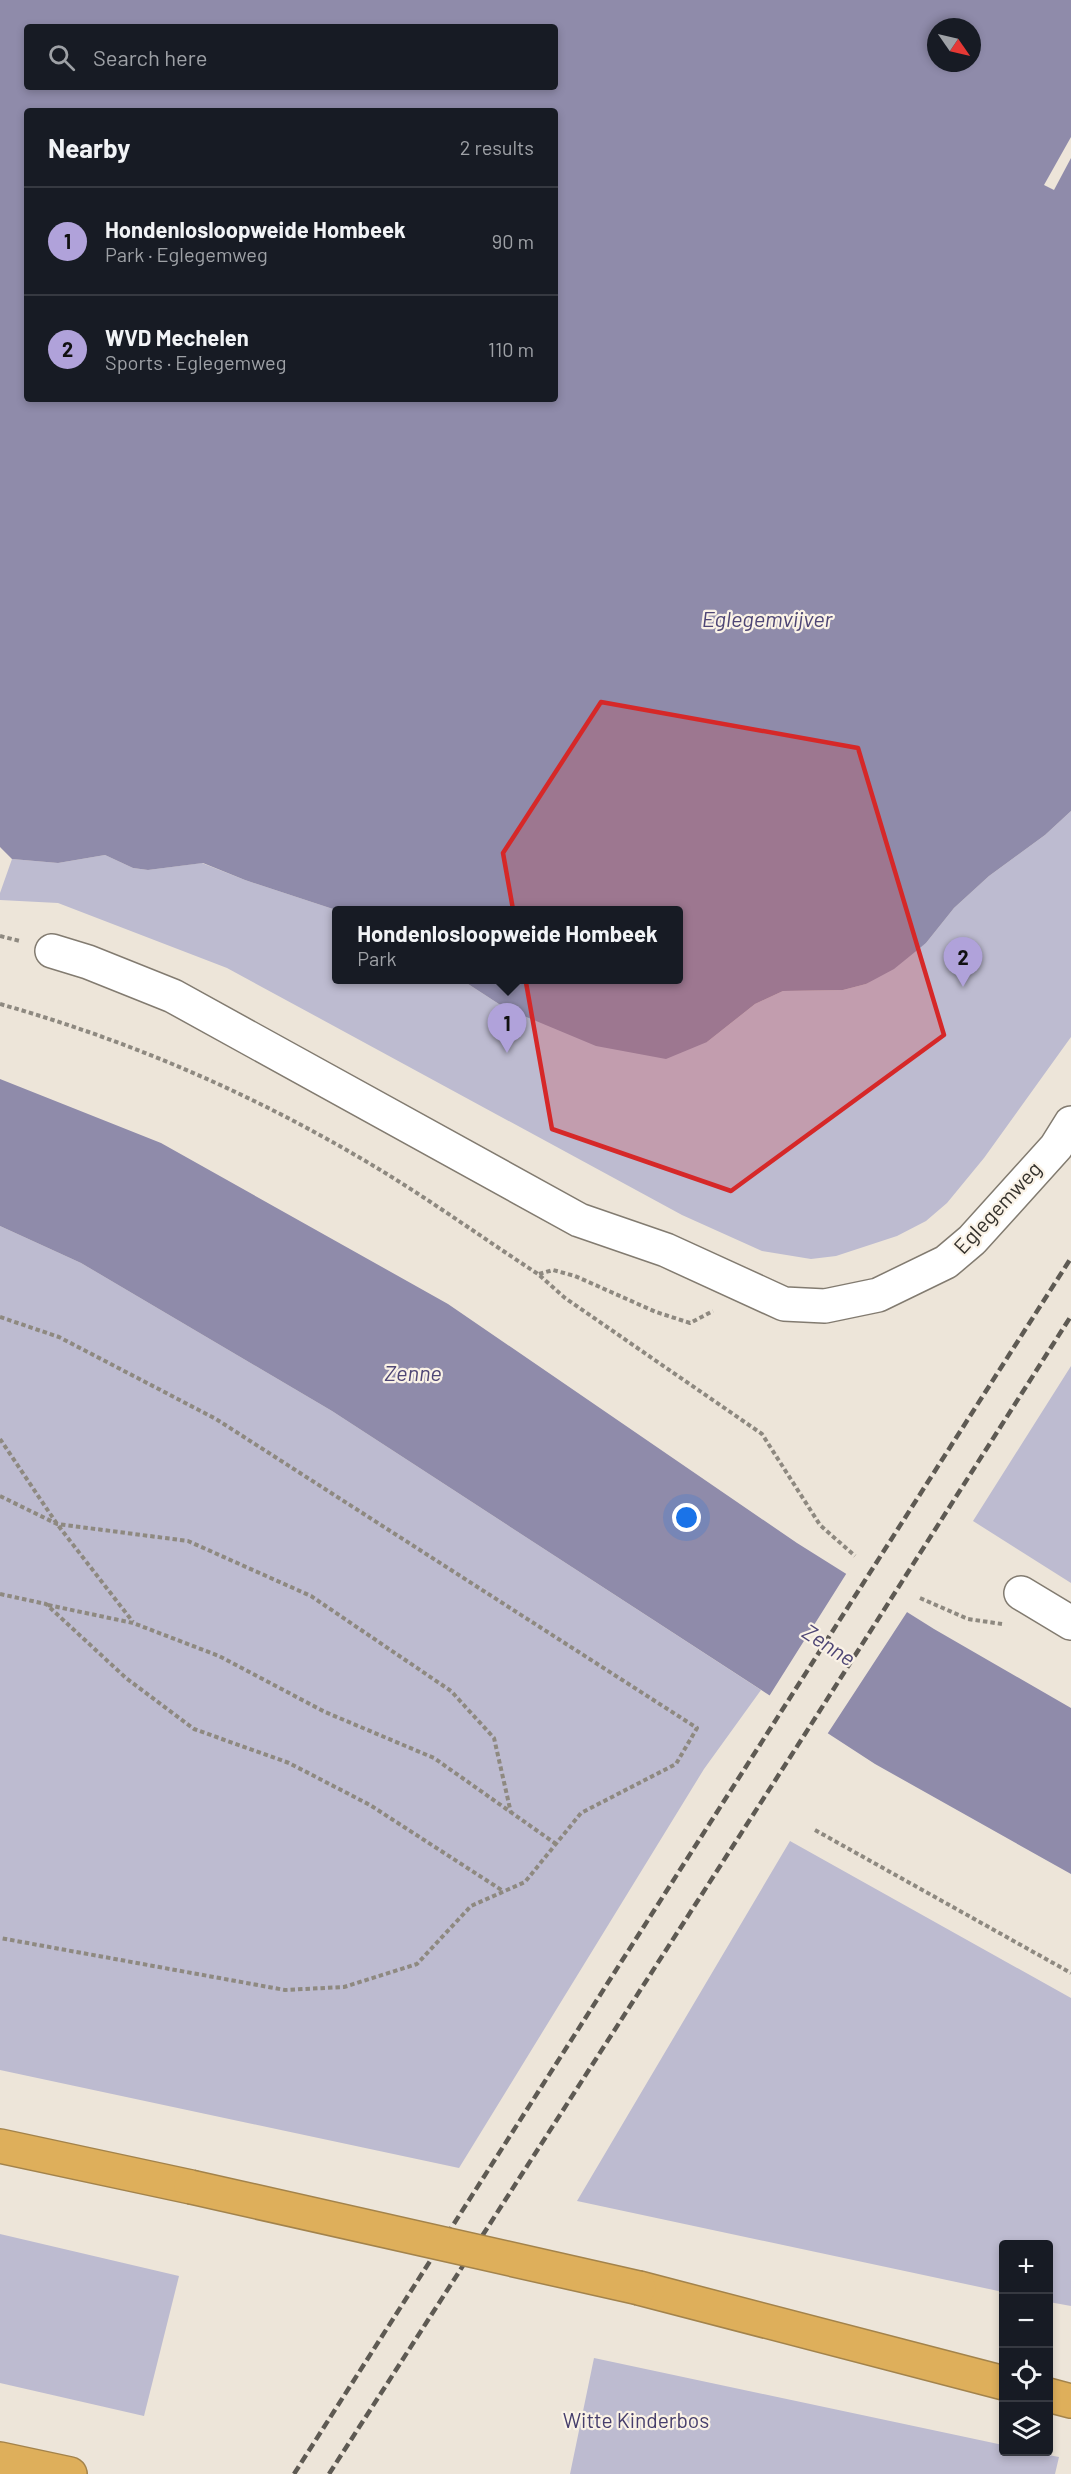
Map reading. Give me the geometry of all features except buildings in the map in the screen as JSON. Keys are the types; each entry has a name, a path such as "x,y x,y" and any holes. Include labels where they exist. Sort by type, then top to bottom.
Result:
{"highway":[{"path":"0,2146 639,2288 999,2383"},
{"path":"1053,2396 1071,2401"},
{"path":"0,2459 70,2474"}],"street":[{"name":"Eglegemweg","path":"52,951 88,962 182,1001 579,1220 666,1250 784,1304 825,1306 878,1295 946,1262 972,1240 1056,1147 1071,1123"},
{"path":"1021,1593 1071,1623"}],"path":[{"path":"0,1004 145,1051 242,1095 356,1155 538,1274 565,1298 762,1434 820,1526 855,1556"},
{"path":"538,1274 553,1270 575,1276 656,1312 690,1323 709,1315 741,1285"},
{"path":"0,1317 59,1337 216,1419 697,1728 676,1764 581,1813 525,1882 471,1906 417,1964 344,1987 285,1990 0,1938"},
{"path":"0,1439 57,1524 134,1623"},
{"path":"0,1496 57,1524 188,1541 311,1596 451,1691 495,1738 511,1813"},
{"path":"0,1594 134,1623 219,1656 325,1712 434,1758 556,1844"},
{"path":"920,1598 968,1618 1002,1624 1012,1629"},
{"path":"46,1604 126,1678 194,1729 289,1763 370,1805 503,1891"},
{"path":"815,1830 1071,1973"}],"highlighted area":[{"path":"601,702 858,748 944,1035 731,1191 552,1129 503,853"}],"green space":[{"path":"1071,811 1071,1037 984,1158 947,1203 926,1221 897,1236 836,1256 811,1259 762,1251 682,1215 227,968 58,903 0,900 0,893 12,859 58,863 105,855 133,868 148,870 202,863 332,909 332,984 468,984 505,1008 707,1042 755,1004 783,991 843,990 866,984 926,943 954,908 989,876 1045,835"},
{"path":"0,1226 81,1263 332,1411 761,1690 704,1769 459,2168 0,2070"},
{"path":"1071,1366 1071,1583 973,1521"},
{"path":"790,1841 1071,1998 1071,2306 1053,2303 1053,2240 999,2240 999,2291 577,2201"},
{"path":"0,2234 179,2276 144,2416 0,2383"},
{"name":"Witte Kinderbos","path":"594,2358 999,2444 999,2456 1059,2457 1055,2474 570,2474"}],"water":[{"name":"Eglegemvijver","path":"0,0 1071,0 1071,811 1045,835 989,876 954,908 926,943 894,969 866,984 843,990 783,991 755,1004 707,1042 666,1059 596,1046 505,1008 468,984 683,984 683,906 332,906 332,909 245,880 203,863 148,870 133,868 105,855 58,863 12,859 0,847"},
{"name":"Zenne","path":"0,1079 161,1143 448,1304 797,1543 934,1629 1071,1708 1071,1874 875,1764 332,1411 81,1263 0,1226"}],"pier":[{"path":"1071,137 1071,158 1054,190 1044,185"},
{"path":"848,1571 909,1609 826,1736 768,1698"}],"railway":[{"path":"294,2474 1071,1258"},
{"path":"329,2474 1071,1316"}],"place":[{"name":"WVD Mechelen","path":"963,987"},
{"name":"Hondenlosloopweide Hombeek","path":"507,1053"}]}
